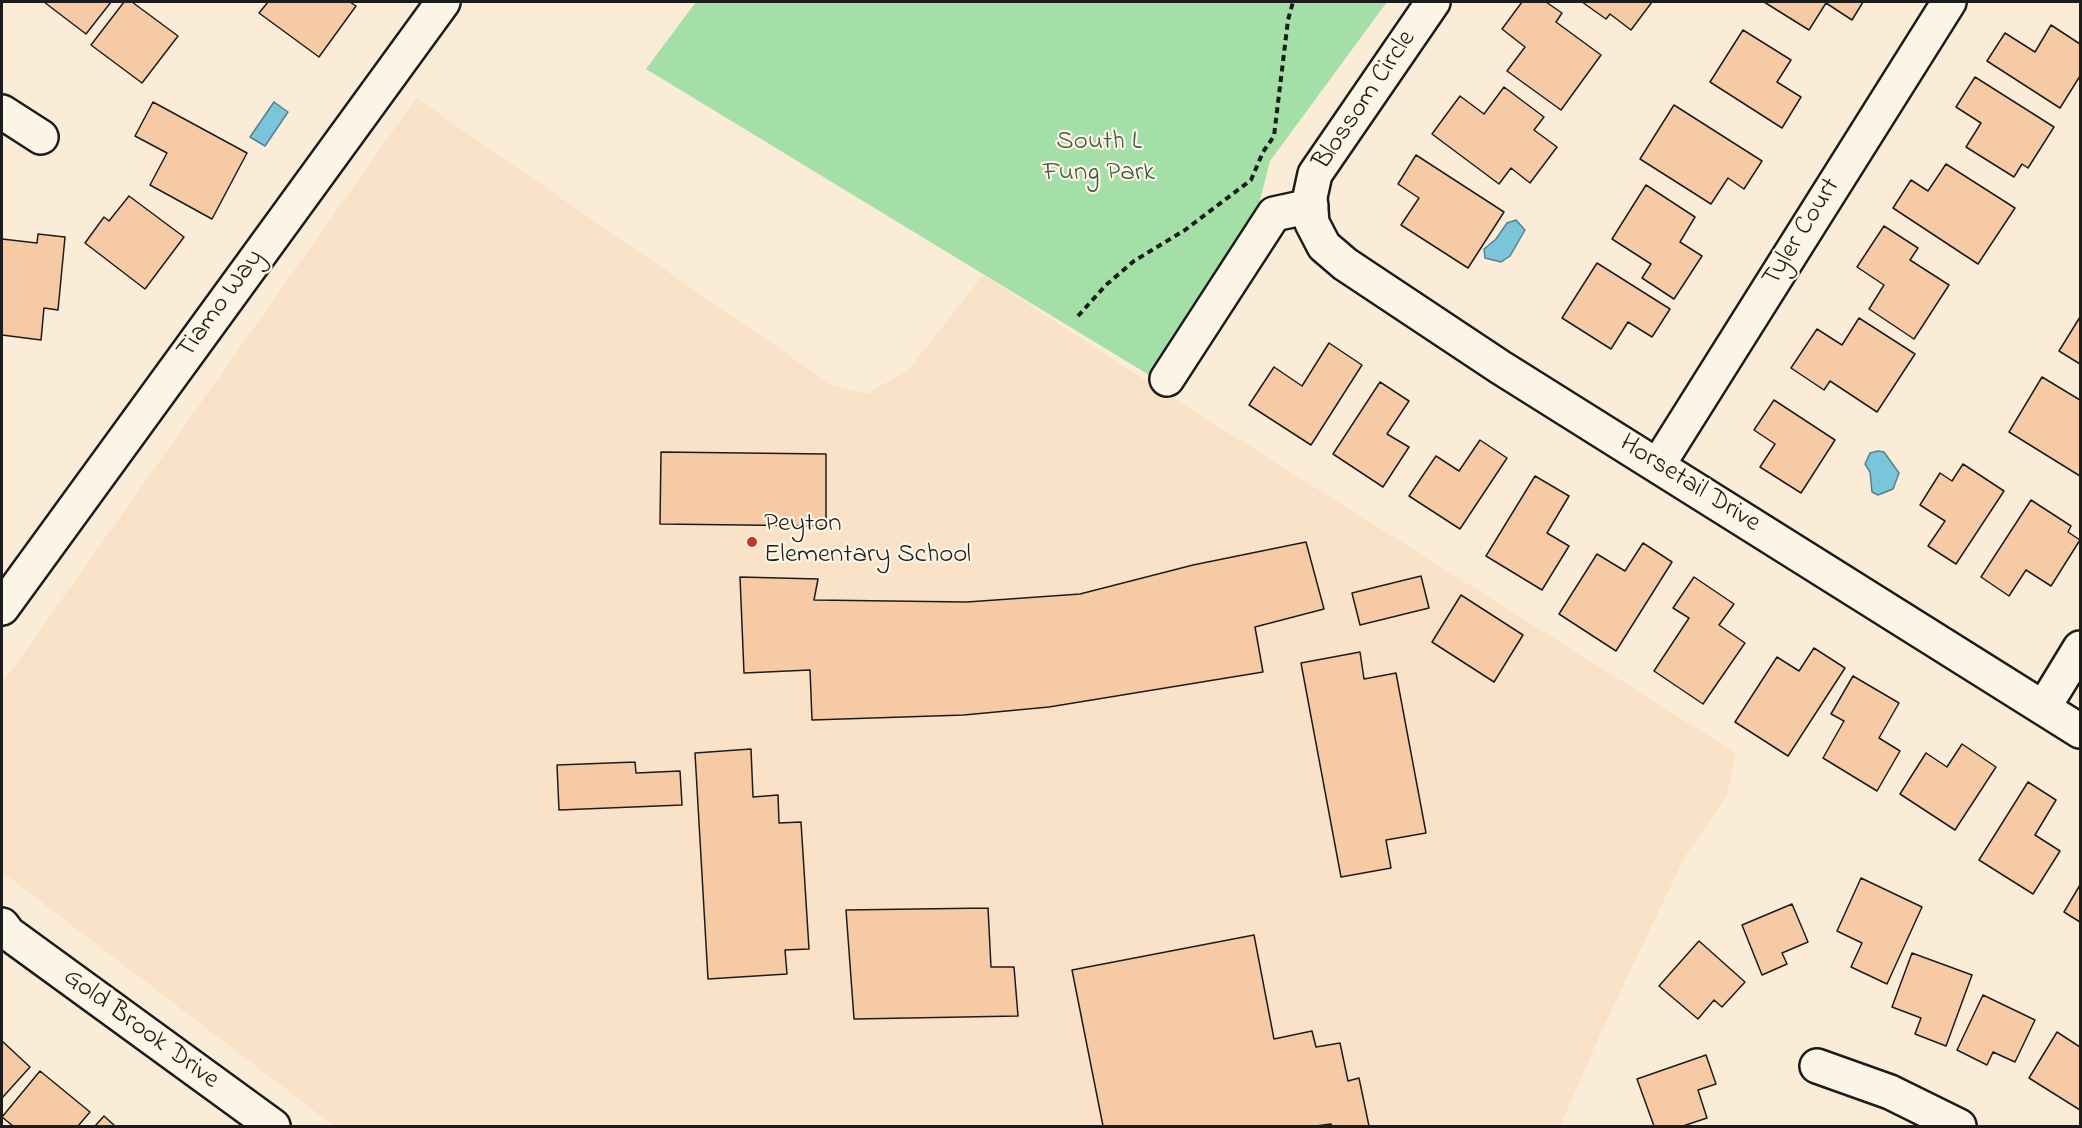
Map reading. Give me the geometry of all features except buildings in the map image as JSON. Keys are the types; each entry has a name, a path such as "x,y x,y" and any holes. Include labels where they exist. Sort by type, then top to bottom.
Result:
{"street":[{"name":"Tiamo Way","path":"2,608 443,2"},
{"name":"Blossom Circle","path":"1167,379 1274,214 1311,214 1315,174 1380,76 1433,2"},
{"name":"Tyler Court","path":"1658,465 1949,2"},
{"path":"2,112 41,137"},
{"name":"Horsetail Drive","path":"1311,214 1324,246 1345,264 1500,367 2080,731"},
{"path":"2044,707 2080,648"},
{"name":"Gold Brook Drive","path":"4,930 273,1126"},
{"path":"1816,1066 1890,1092 1959,1126"}],"path":[{"path":"1078,316 1106,285 1134,261 1185,230 1251,180 1263,152 1274,136 1288,20 1293,2"}],"shaded area":[{"name":"Peyton Elementary School","path":"416,98 832,385 867,394 909,369 983,275 1178,401 1736,753 1727,795 1684,858 1599,1037 1560,1126 334,1126 2,872 2,684"}],"green space":[{"name":"South L Fung Park","path":"696,2 1387,2 1270,161 1258,208 1149,375 646,69"}],"water":[{"path":"274,102 288,112 265,146 250,137"},
{"path":"1516,220 1525,230 1510,256 1501,262 1485,258 1484,249 1496,239 1507,223"},
{"path":"1884,452 1899,473 1893,489 1878,495 1872,492 1870,472 1865,464 1870,453"}],"place":[{"name":"Peyton Elementary School","path":"752,542"}]}
